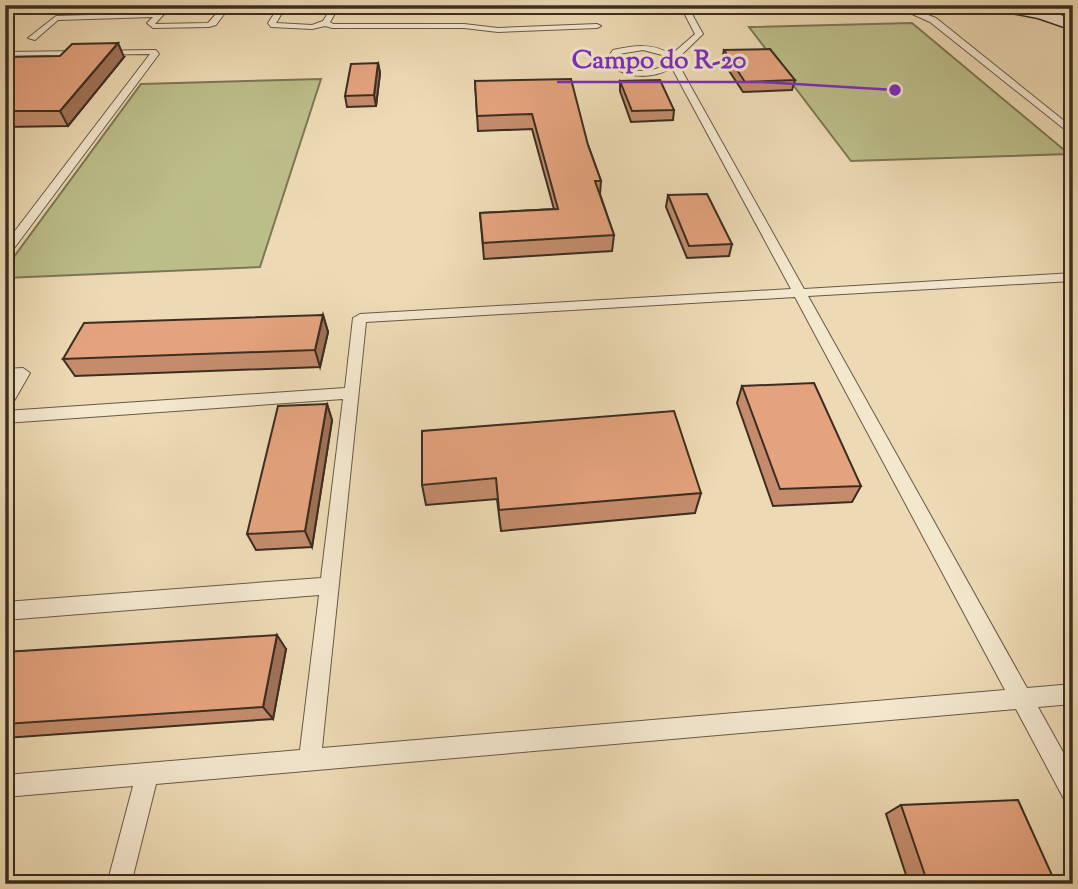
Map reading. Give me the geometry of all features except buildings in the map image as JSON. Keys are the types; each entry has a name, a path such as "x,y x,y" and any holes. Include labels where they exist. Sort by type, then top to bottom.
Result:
{"main road":[{"path":"997,5 1042,14 1073,25"},
{"path":"1055,5 1073,6"}],"lane":[{"path":"5,18 21,5"},
{"path":"169,5 151,23 153,26 209,25 214,23 228,5"},
{"path":"284,5 272,23 274,25 312,27 326,23 332,26 464,26 498,30 597,26"},
{"path":"326,23 337,5"},
{"path":"683,5 699,34 677,53 672,60 672,64 663,70 644,73 617,68 610,60 615,52 643,48 662,52 672,60 1073,793"},
{"path":"895,5 933,20 1073,132"},
{"path":"32,38 56,18 158,15"},
{"path":"5,54 156,52 5,253"},
{"path":"310,758 360,318 1073,277"},
{"path":"5,374 23,373 5,404"},
{"path":"5,417 351,393"},
{"path":"5,611 329,586"},
{"path":"5,786 1073,694"},
{"path":"119,884 148,772"}],"green space":[{"path":"912,23 1069,154 851,161 749,27"},
{"path":"321,79 260,267 5,278 5,269 141,84"}],"place":[{"name":"Campo do R-20","path":"895,90"}]}
